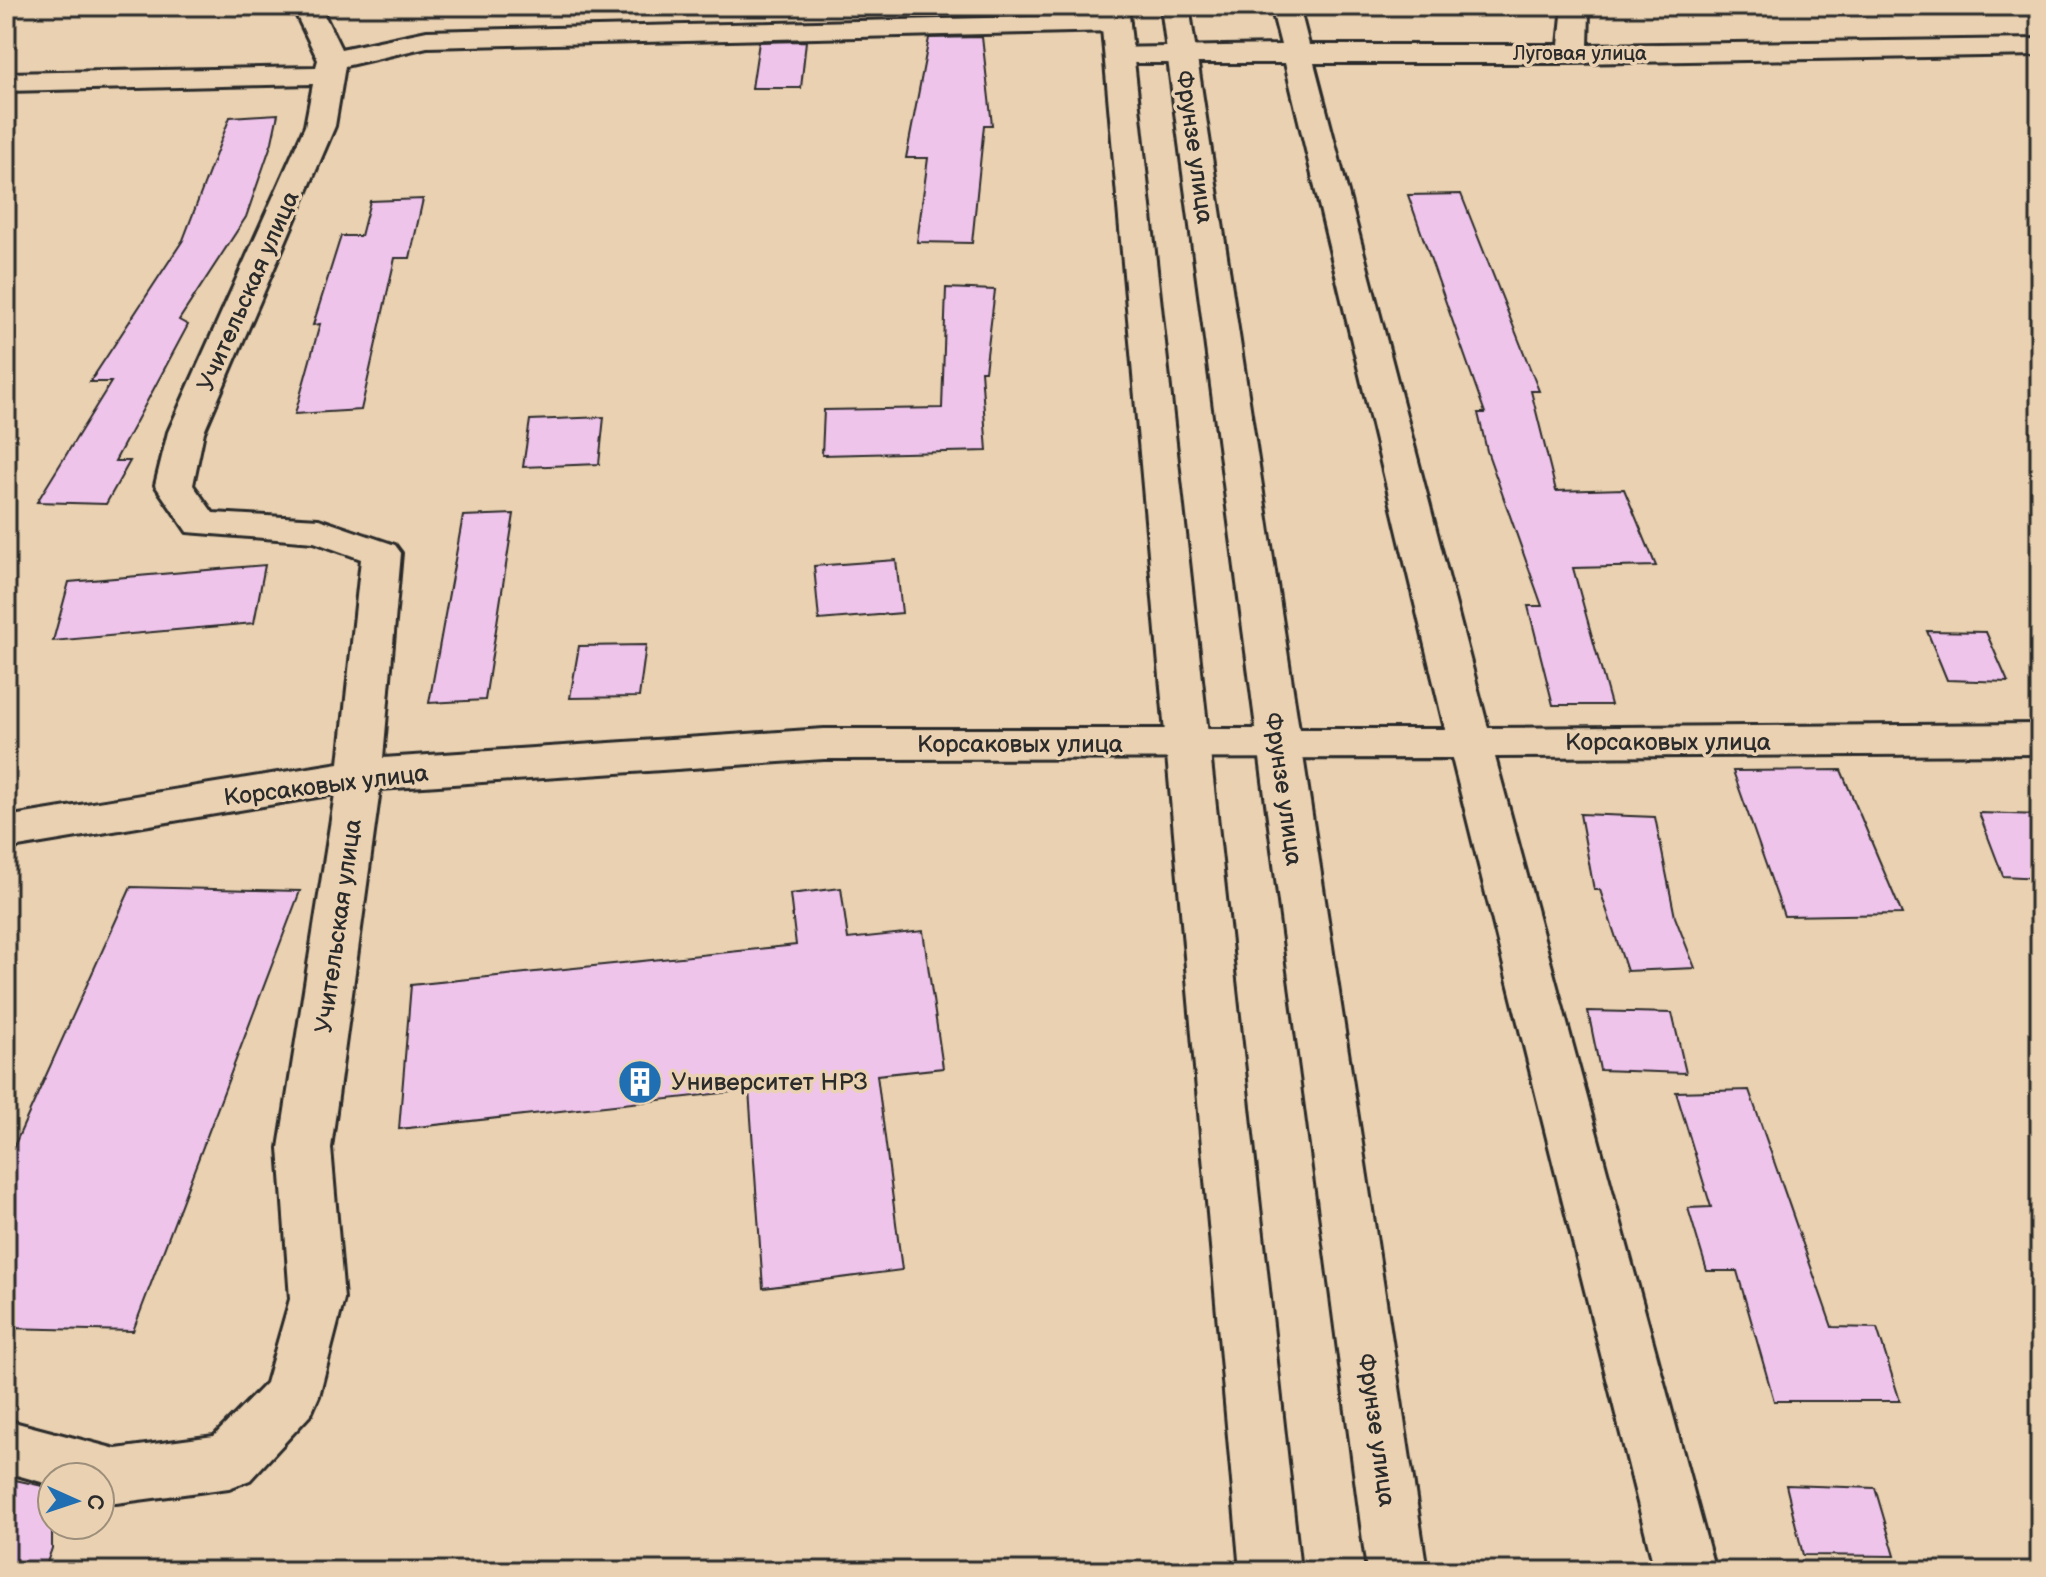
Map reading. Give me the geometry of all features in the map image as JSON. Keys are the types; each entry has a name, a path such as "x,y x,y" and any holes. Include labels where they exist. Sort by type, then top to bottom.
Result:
{"street":[{"path":"306,6 329,68"},
{"name":"Фрунзе улица","path":"1175,6 1397,1571"},
{"path":"1285,6 1470,743 1685,1571"},
{"path":"1573,54 1575,9 1581,6"},
{"path":"6,82 329,68 427,39 1117,28 1270,1571"},
{"name":"Луговая улица","path":"1117,28 1182,54 1573,54 2040,47"},
{"name":"Учительская улица","path":"6,1446 116,1476 229,1461 291,1396 317,1299 305,1148 360,775 381,553 319,531 201,524 174,485 186,432 320,126 329,68"},
{"name":"Корсаковых улица","path":"6,833 360,775 824,744 1187,745 2040,739"}],"building":[{"path":"935,6 978,6 979,15 933,16"},
{"path":"982,37 992,125 984,125 972,243 917,242 928,158 906,158 929,38"},
{"path":"806,41 801,88 752,88 759,42"},
{"path":"278,114 272,142 246,217 179,320 188,325 115,461 130,461 106,504 37,502 111,382 90,382 183,240 230,117"},
{"path":"1461,194 1539,391 1531,391 1556,491 1624,489 1656,566 1573,568 1611,705 1553,705 1528,606 1542,606 1487,451 1478,413 1485,413 1408,195"},
{"path":"423,199 410,258 395,258 361,410 295,414 320,324 313,325 341,236 361,236 370,201"},
{"path":"946,288 995,290 985,371 981,371 987,451 822,455 824,410 942,408"},
{"path":"604,417 599,464 523,467 530,420"},
{"path":"514,514 485,700 429,703 463,516"},
{"path":"896,560 902,613 819,620 814,566"},
{"path":"265,565 254,623 53,641 69,582"},
{"path":"1927,631 1986,632 2008,682 1947,680"},
{"path":"646,645 639,697 570,698 579,646"},
{"path":"1841,770 1902,914 1784,916 1733,771"},
{"path":"1979,813 2040,815 2040,878 2003,876"},
{"path":"1580,814 1655,817 1675,917 1695,968 1627,971 1600,890 1594,890"},
{"path":"131,887 300,891 133,1331 6,1328 6,1164"},
{"name":"Университет НРЗ","path":"841,888 848,939 923,931 943,1068 877,1075 902,1270 763,1288 749,1090 399,1129 411,985 796,945 790,894"},
{"path":"1588,1011 1672,1013 1686,1073 1600,1070"},
{"path":"1749,1090 1832,1327 1877,1328 1900,1401 1774,1401 1737,1271 1707,1271 1688,1208 1711,1207 1676,1092"},
{"path":"6,1478 36,1485 36,1541 52,1541 52,1548 44,1571 6,1571"},
{"path":"1786,1485 1875,1488 1895,1556 1803,1555"}],"place":[{"name":"Университет НРЗ","path":"640,1082"}]}
